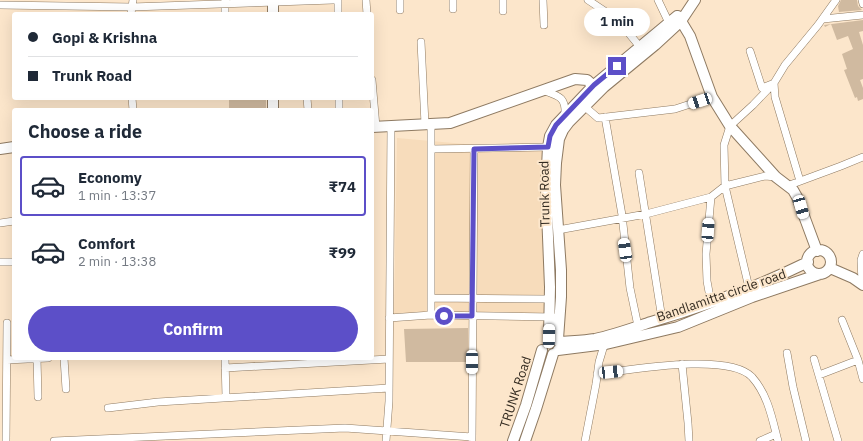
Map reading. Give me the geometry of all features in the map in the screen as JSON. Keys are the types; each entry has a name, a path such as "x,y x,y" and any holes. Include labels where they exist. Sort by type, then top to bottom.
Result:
{"street":[{"path":"0,5 132,7 191,2 333,0"},
{"path":"338,0 338,12"},
{"path":"366,0 367,12"},
{"path":"400,0 400,10"},
{"path":"453,0 453,9"},
{"path":"503,0 503,11"},
{"path":"543,0 544,25"},
{"path":"588,0 618,20 640,47"},
{"path":"658,0 669,23"},
{"path":"750,293 725,186 724,144 730,126 774,83 785,65 823,19 836,0"},
{"path":"862,0 863,4"},
{"path":"273,1 273,12"},
{"name":"Trunk Road","path":"554,317 561,270 555,186 557,148 563,130 584,106 597,88 655,45 692,3"},
{"path":"823,19 863,15"},
{"path":"680,18 690,36 712,97 730,126 776,177 793,190 817,251"},
{"name":"Trunk Road","path":"555,344 554,317 550,287 546,187 548,147 553,130 565,115 597,88 640,47 669,23 680,18"},
{"path":"421,42 431,149 431,315"},
{"path":"750,51 762,88 774,83"},
{"path":"374,127 450,123 542,90 579,79 587,80 597,88"},
{"path":"774,83 775,97 800,181"},
{"path":"542,90 562,99 565,105 565,115"},
{"path":"584,106 598,118 605,118 675,109 712,97"},
{"path":"605,118 622,218 630,288 638,326"},
{"path":"386,441 389,388 391,126"},
{"path":"0,149 12,147"},
{"path":"431,149 548,147"},
{"path":"54,441 345,428 472,439 474,149"},
{"path":"787,186 863,157"},
{"path":"639,173 662,319"},
{"path":"558,230 646,214 711,197 725,186 765,176 776,177"},
{"path":"711,197 706,254 707,280 711,303"},
{"path":"0,223 12,221"},
{"path":"820,274 813,272 808,266 810,255 817,251 823,251 829,255 831,262 830,268 862,283 863,254"},
{"path":"0,262 12,262"},
{"path":"585,441 599,362 605,340 638,326 711,303 750,293 784,273 808,262"},
{"name":"Bandlamitta circle road","path":"555,344 605,340 678,327 750,293 820,274 830,268"},
{"path":"431,298 546,299"},
{"path":"389,318 431,315 554,317"},
{"path":"842,320 858,360 863,378"},
{"path":"6,441 7,324"},
{"name":"TRUNK Road","path":"513,441 526,405 542,350 541,341 544,337 555,344"},
{"path":"542,350 545,353 555,344"},
{"path":"525,441 555,344"},
{"path":"787,354 792,387 806,441"},
{"path":"814,359 838,441"},
{"path":"7,360 12,360"},
{"path":"37,360 38,397"},
{"path":"64,360 66,389"},
{"path":"225,360 226,397"},
{"path":"225,368 279,361 389,360"},
{"path":"819,375 858,360"},
{"path":"597,374 682,364 729,366 740,369 751,376 761,389 768,403 777,438 760,441"},
{"path":"682,364 689,441"},
{"path":"108,408 158,402 226,397 389,388"}],"shaded area":[{"path":"397,138 544,151 547,313 478,312 394,314"}],"building":[{"path":"841,0 857,0 858,6 862,10 839,12 838,6"},
{"path":"863,20 863,31 859,32 863,45 863,79 860,80 863,88 863,99 858,101 857,97 855,98 844,70 847,69 842,54 853,49 848,36 837,40 831,24"},
{"path":"229,100 266,100 266,108 229,108"},
{"path":"468,328 468,362 406,362 404,329"}],"route":[{"path":"444,316 472,316 474,149 548,147 550,136 556,125 594,85 617,66"}]}
